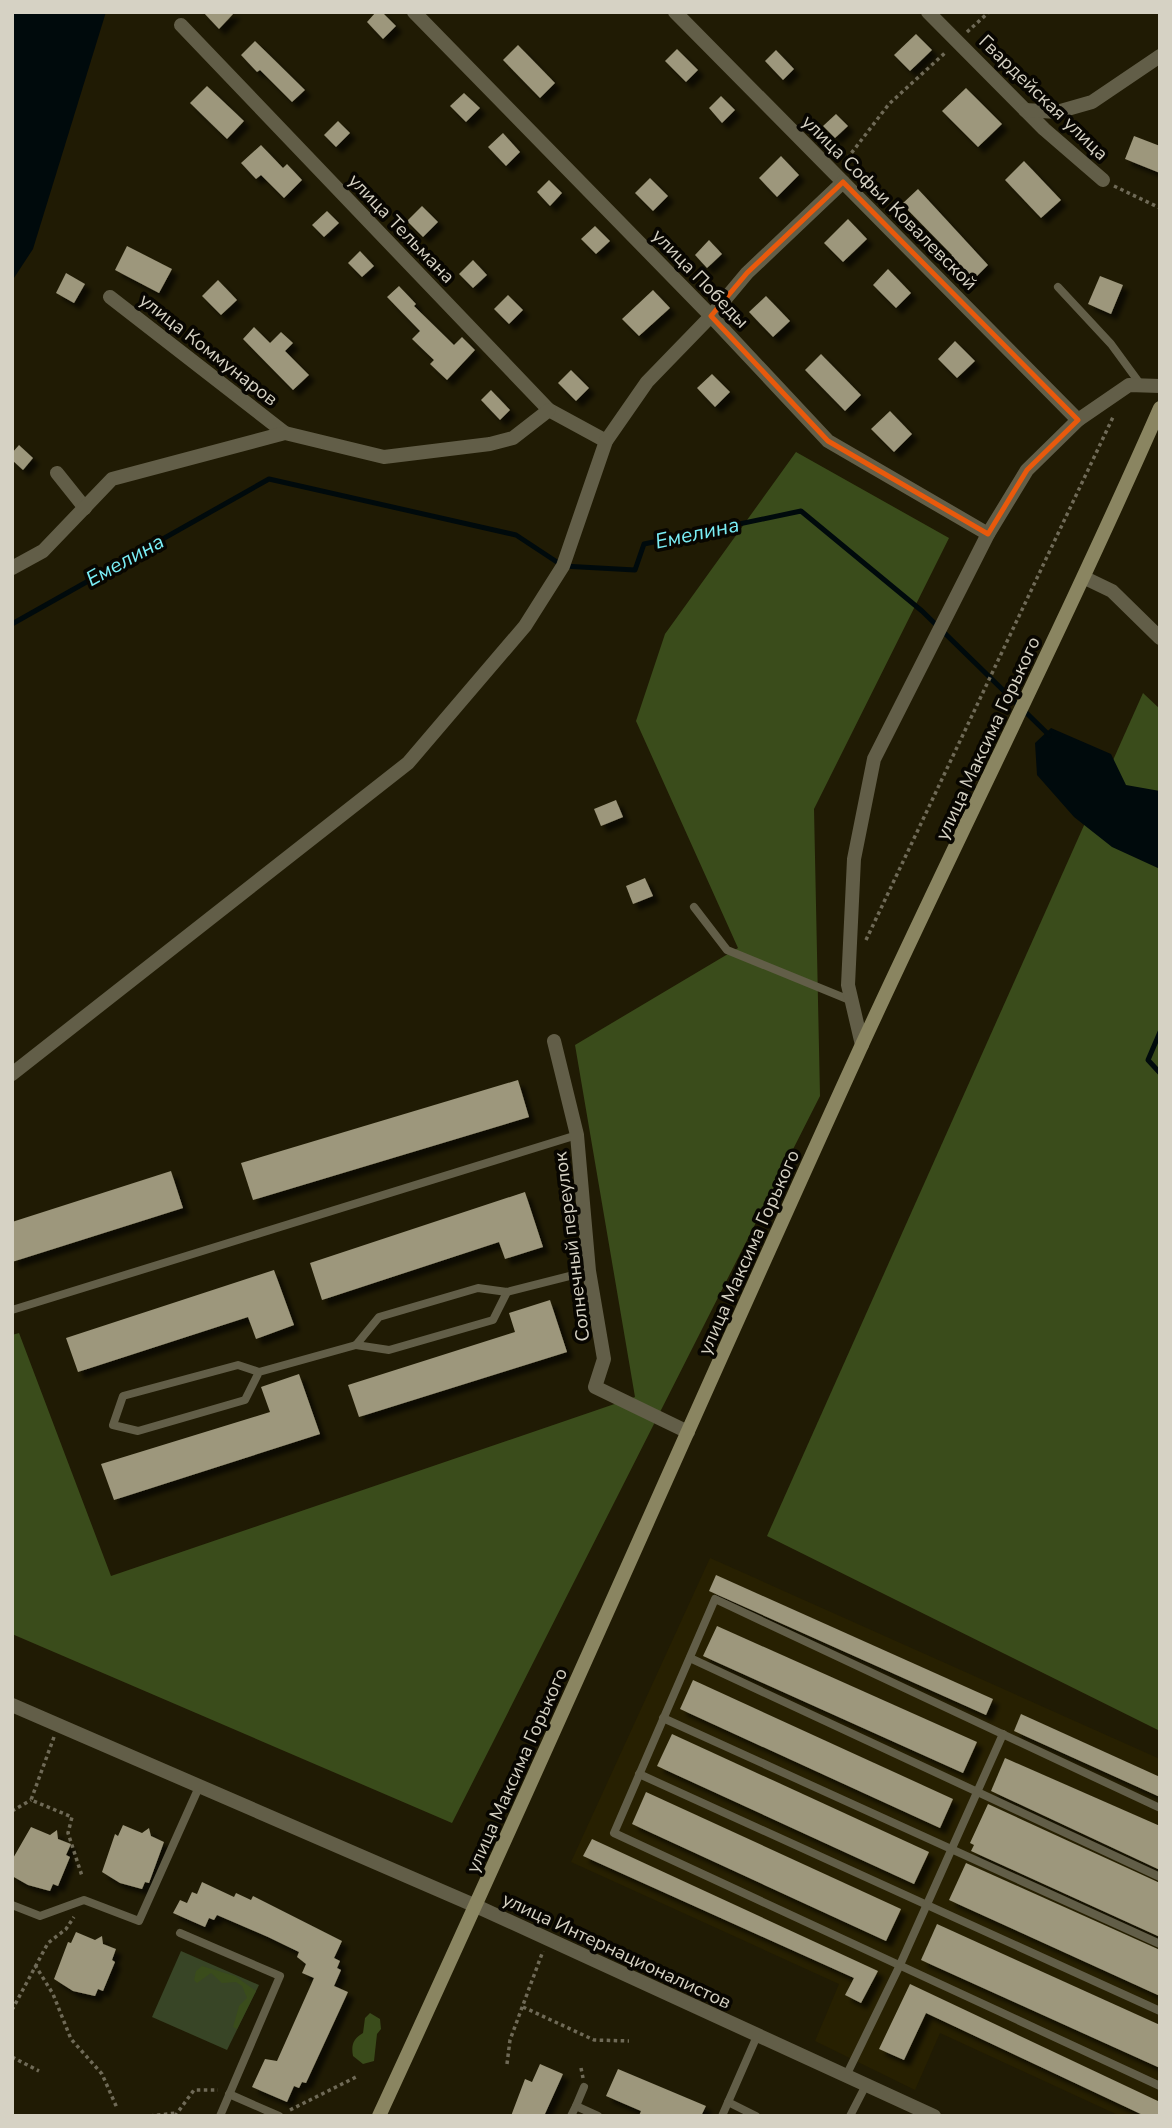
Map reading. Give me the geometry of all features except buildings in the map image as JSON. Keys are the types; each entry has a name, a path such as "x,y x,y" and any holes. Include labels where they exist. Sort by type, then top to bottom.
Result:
{"main road":[{"name":"улица Максима Горького","path":"379,2116 477,1906 862,1045 1085,578 1160,408"}],"street":[{"name":"улица Победы","path":"414,12 711,316 828,441 988,534"},
{"name":"улица Софьи Ковалевской","path":"675,12 1078,420"},
{"name":"Гвардейская улица","path":"928,12 1025,110 1103,180"},
{"name":"улица Тельмана","path":"181,25 549,410 606,441"},
{"path":"1025,110 1057,112 1092,102 1160,56"},
{"path":"12,1074 408,763 524,626 564,566 606,441 647,382 711,316 747,273 840,178"},
{"name":"улица Коммунаров","path":"110,297 285,433"},
{"path":"862,1045 848,985 854,859 874,759 988,534 1027,470 1078,420 1129,385 1160,386"},
{"path":"12,568 43,551 112,479 285,433 384,457 490,444 513,438 549,410"},
{"path":"57,473 85,508"},
{"path":"1085,578 1112,591 1160,638"},
{"name":"Солнечный переулок","path":"554,1041 577,1135 589,1271 604,1359 595,1387 688,1432"},
{"name":"улица Интернационалистов","path":"12,1705 477,1906 934,2116"}],"lane":[{"path":"1058,287 1111,344 1141,385"},
{"path":"694,907 727,950 852,1001"},
{"path":"12,1310 577,1135"},
{"path":"356,1345 379,1317 478,1288 507,1292 589,1271"},
{"path":"259,1372 245,1400 138,1431 113,1425 123,1396 238,1365 259,1372 356,1345 389,1350 493,1320 507,1292"},
{"path":"1160,1808 715,1599 614,1833 1160,2086"},
{"path":"690,1658 1160,1877"},
{"path":"663,1718 1160,1944"},
{"path":"846,2076 900,1967 1003,1734"},
{"path":"639,1774 928,1903 1160,2011"},
{"path":"12,1905 40,1916 84,1900 139,1921 199,1787"},
{"path":"180,1933 281,1976 220,2116"},
{"path":"722,2116 757,2036"},
{"path":"850,2116 866,2085"},
{"path":"571,2116 584,2087"},
{"path":"229,2094 279,2116"},
{"path":"728,2102 756,2116"},
{"path":"576,2106 598,2116"}],"path":[{"path":"840,178 889,104 989,12"},
{"path":"1103,180 1160,208"},
{"path":"863,947 1118,409"},
{"path":"12,1811 32,1800 59,1726"},
{"path":"32,1800 72,1817 68,1833 82,1876"},
{"path":"12,2010 48,1943 66,1929 84,1900"},
{"path":"507,2064 510,2040 548,1939"},
{"path":"36,1965 53,1994 71,2039 102,2074 117,2108"},
{"path":"523,2007 594,2040 629,2041"},
{"path":"12,2057 40,2071"},
{"path":"290,2110 358,2076"},
{"path":"150,2116 175,2114 194,2090 215,2089 229,2094"}],"highlighted area":[{"path":"843,182 1078,420 1027,470 988,534 828,441 711,316 747,273"}],"shaded area":[{"path":"12,12 106,12 33,249 12,281"},
{"path":"1051,728 1111,754 1126,785 1160,791 1160,869 1112,847 1074,817 1037,775 1035,743"},
{"path":"710,1558 1160,1759 1160,2116 1120,2116 940,2033 915,2090 815,2041 839,1984 571,1862"}],"green space":[{"path":"796,452 949,538 814,809 820,1096 452,1823 12,1634 12,1335 19,1333 111,1576 635,1397 575,1045 738,948 636,721 665,634"},
{"path":"1143,693 1160,709 1160,1731 767,1536"},
{"path":"181,1951 259,1985 227,2050 152,2017"},
{"path":"202,1966 235,1976 256,1991 237,2029 233,2027 239,2006 247,1998 242,1986 236,1982 222,1983 211,1973 197,1983 194,1980 196,1971"},
{"path":"370,2013 380,2019 381,2029 377,2034 374,2061 363,2064 353,2056 353,2045 363,2033 365,2018"}],"waterway":[{"name":"Емелина","path":"12,624 269,479 516,535 563,566 635,570 644,544 801,511 922,611 1049,735"},
{"name":"Емелина","path":"1160,1032 1148,1060 1160,1073"}]}
